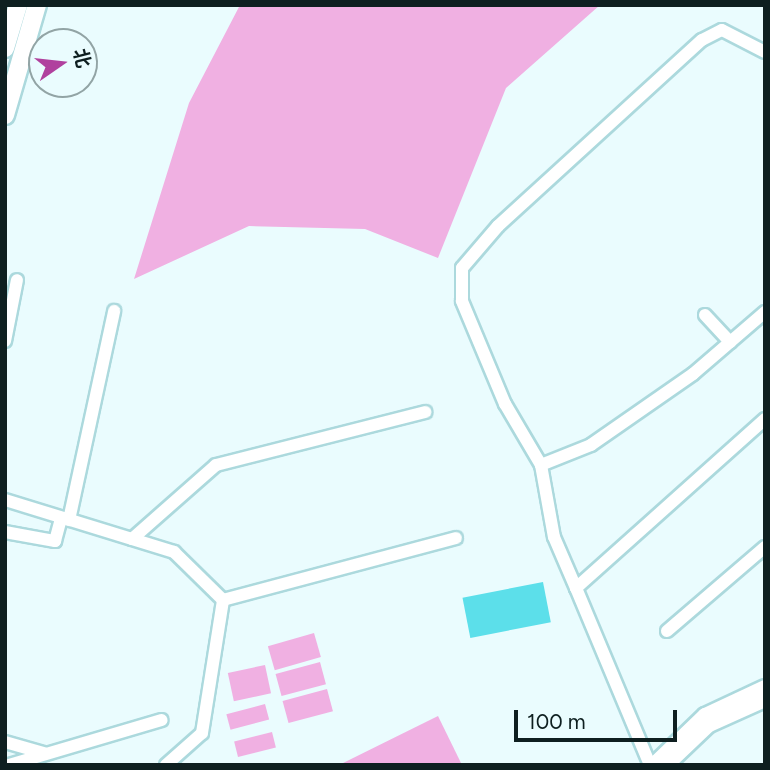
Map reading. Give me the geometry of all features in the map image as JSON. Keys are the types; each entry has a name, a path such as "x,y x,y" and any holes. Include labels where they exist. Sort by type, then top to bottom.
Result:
{"highway":[{"path":"5,48 18,5"},
{"path":"5,115 37,5"}],"main road":[{"path":"652,765 705,715 765,687"},
{"path":"667,765 709,726 765,700"}],"street":[{"path":"652,765 554,537 541,465 505,404 462,301 462,268 498,226 702,40 722,30 765,52"},
{"path":"5,341 17,281"},
{"path":"5,532 55,541 65,519 114,311"},
{"path":"541,465 591,445 730,342 765,312"},
{"path":"705,315 730,342"},
{"path":"132,539 216,465 425,412"},
{"path":"576,588 765,419"},
{"path":"5,500 174,552 223,600"},
{"path":"223,600 456,538"},
{"path":"667,631 765,548"},
{"path":"166,765 202,733 223,600"},
{"path":"9,765 44,753 122,737 162,720"},
{"path":"5,742 44,753"}],"shaded area":[{"path":"240,5 600,5 506,88 438,258 365,229 249,226 134,279 189,103"},
{"path":"314,633 321,657 275,670 268,646"},
{"path":"320,662 326,684 282,696 276,674"},
{"path":"265,665 271,693 234,701 228,673"},
{"path":"327,689 333,711 289,723 283,701"},
{"path":"265,704 269,719 231,730 226,714"},
{"path":"438,716 462,765 339,765"},
{"path":"272,732 276,748 238,757 234,741"}],"water":[{"path":"543,582 551,622 470,638 463,598"}]}
